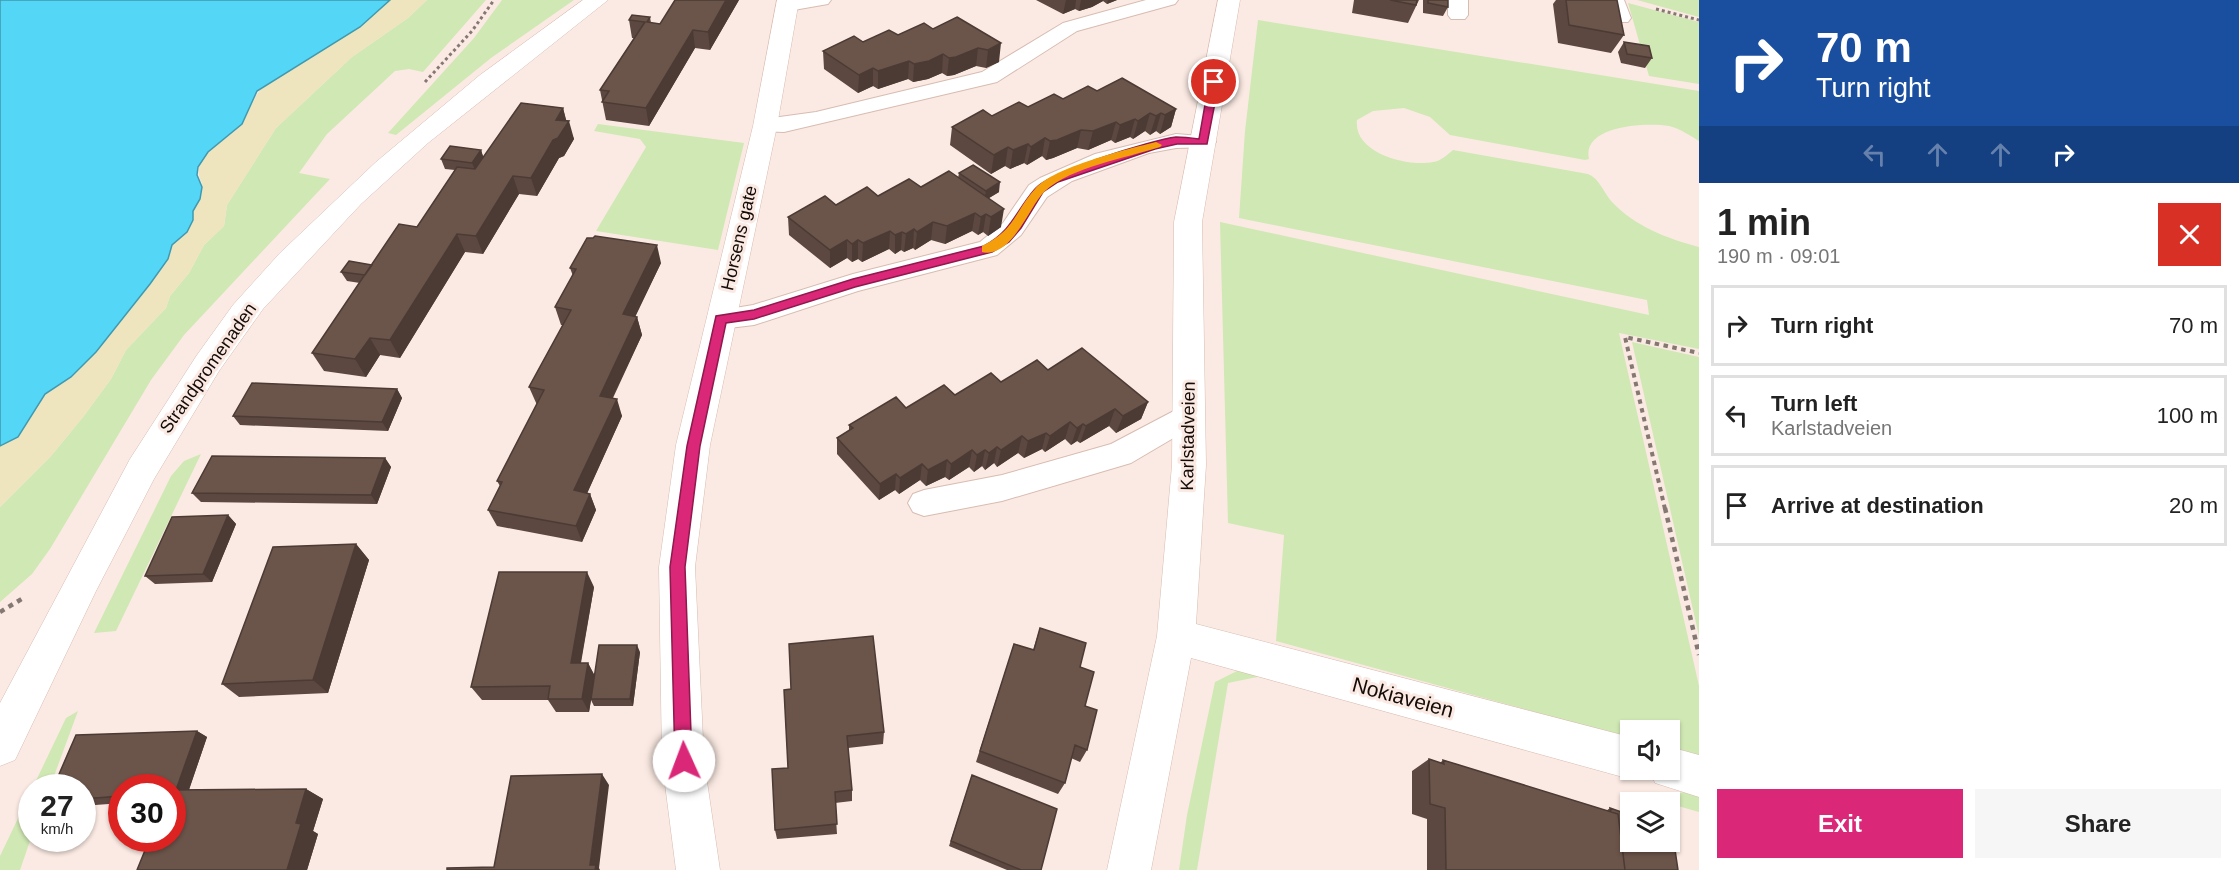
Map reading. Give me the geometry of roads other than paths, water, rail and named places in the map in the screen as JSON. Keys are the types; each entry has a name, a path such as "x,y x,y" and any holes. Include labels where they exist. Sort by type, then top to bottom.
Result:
{"street":[{"name":"Strandpromenaden","path":"0,746 84,578 158,439 246,310 292,258 382,170 492,76 597,0"},
{"name":"Karlstadveien","path":"1129,870 1176,636 1189,465 1188,222 1229,0"},
{"name":"Horsens gate","path":"698,870 691,831 684,761 677,567 693,446 765,126 788,2"},
{"name":"Nokiaveien","path":"1176,636 1620,755"},
{"path":"1680,771 1699,776"}],"lane":[{"path":"788,2 821,0"},
{"path":"765,126 816,119 989,76 1070,27 1168,0"},
{"path":"721,319 754,315 853,283 988,249 1005,239 1017,225 1039,190 1054,179 1152,146 1177,140 1204,142"},
{"path":"924,502 1002,488 1120,454 1189,415"}],"water":[{"path":"0,0 390,0 360,27 257,91 242,124 208,152 198,167 197,175 202,187 200,199 193,211 193,220 187,232 172,245 168,259 150,284 96,352 71,377 45,394 18,437 0,446"}]}
